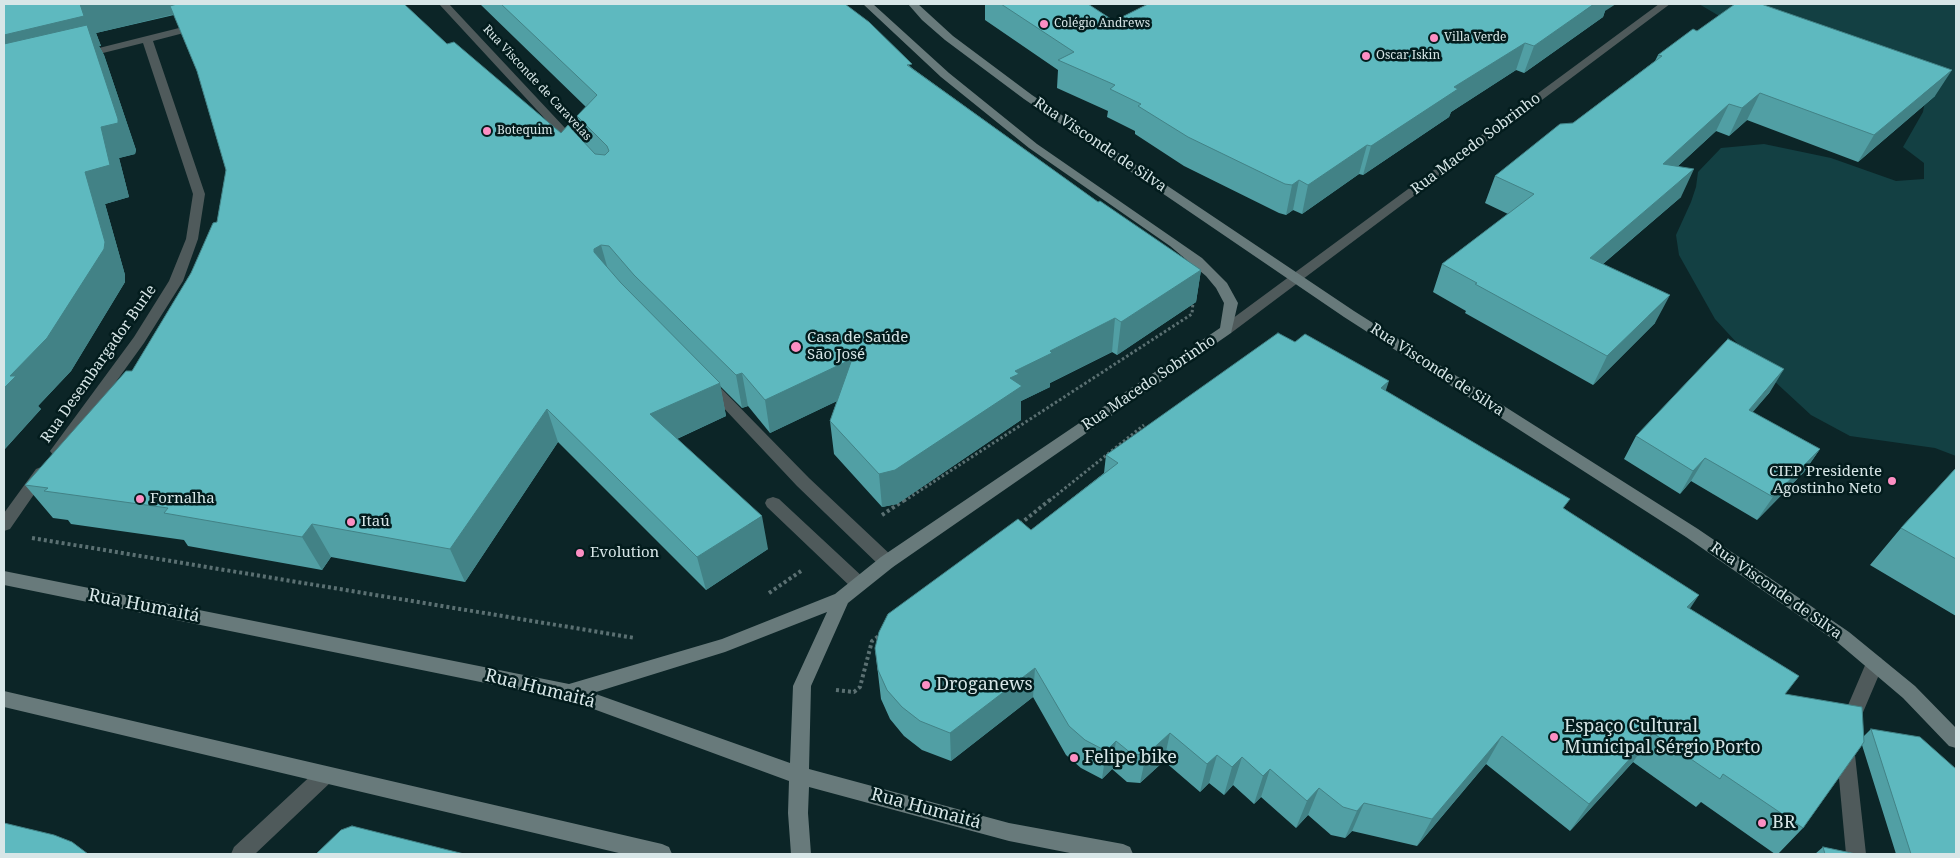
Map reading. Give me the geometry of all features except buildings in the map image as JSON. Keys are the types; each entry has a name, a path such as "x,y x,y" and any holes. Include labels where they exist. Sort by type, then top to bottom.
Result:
{"main road":[{"path":"868,4 945,75 1025,140 1174,243 1211,273 1231,303 1226,330"},
{"name":"Rua Visconde de Silva","path":"913,4 949,38 1028,97 1349,314 1692,533 1843,637 1909,692 1956,740"},
{"name":"Rua Macedo Sobrinho","path":"801,854 798,775 802,686 841,599 886,562 1226,330"},
{"name":"Rua Humaitá","path":"4,578 568,692 798,775 1009,832 1123,854"},
{"path":"568,692 725,645 841,599"},
{"path":"4,698 324,776 662,854"}],"street":[{"name":"Rua Visconde de Caravelas","path":"444,4 583,153"},
{"name":"Rua Macedo Sobrinho","path":"1226,330 1665,4"},
{"path":"70,58 214,23"},
{"name":"Rua Desembargador Burle","path":"4,525 139,340 176,281 192,239 199,194 147,39"},
{"path":"699,375 886,562"},
{"path":"773,503 859,584"},
{"path":"1856,854 1845,750 1846,732 1875,663"},
{"path":"241,854 324,776"}],"path":[{"path":"1012,530 1152,419"},
{"path":"802,686 854,692 860,687 872,641 888,629"}],"shaded area":[{"path":"1699,4 1956,4 1956,456 1935,448 1850,436 1811,415 1759,367 1715,319 1679,255 1676,235 1691,202 1698,172 1721,148 1764,144 1831,158 1896,181 1924,179 1924,163 1903,147 1923,112 1926,95 1726,20"}],"place":[{"name":"Colégio Andrews","path":"1044,24"},
{"name":"Villa Verde","path":"1434,38"},
{"name":"Oscar Iskin","path":"1366,56"},
{"name":"Botequim","path":"487,131"},
{"name":"Casa de Saúde São José","path":"796,347"},
{"name":"CIEP Presidente Agostinho Neto","path":"1892,481"},
{"name":"Fornalha","path":"140,499"},
{"name":"Itaú","path":"351,522"},
{"name":"Evolution","path":"580,553"},
{"name":"Droganews","path":"926,685"},
{"name":"Espaço Cultural Municipal Sérgio Porto","path":"1554,737"},
{"name":"Felipe bike","path":"1074,758"},
{"name":"BR","path":"1762,823"}]}
